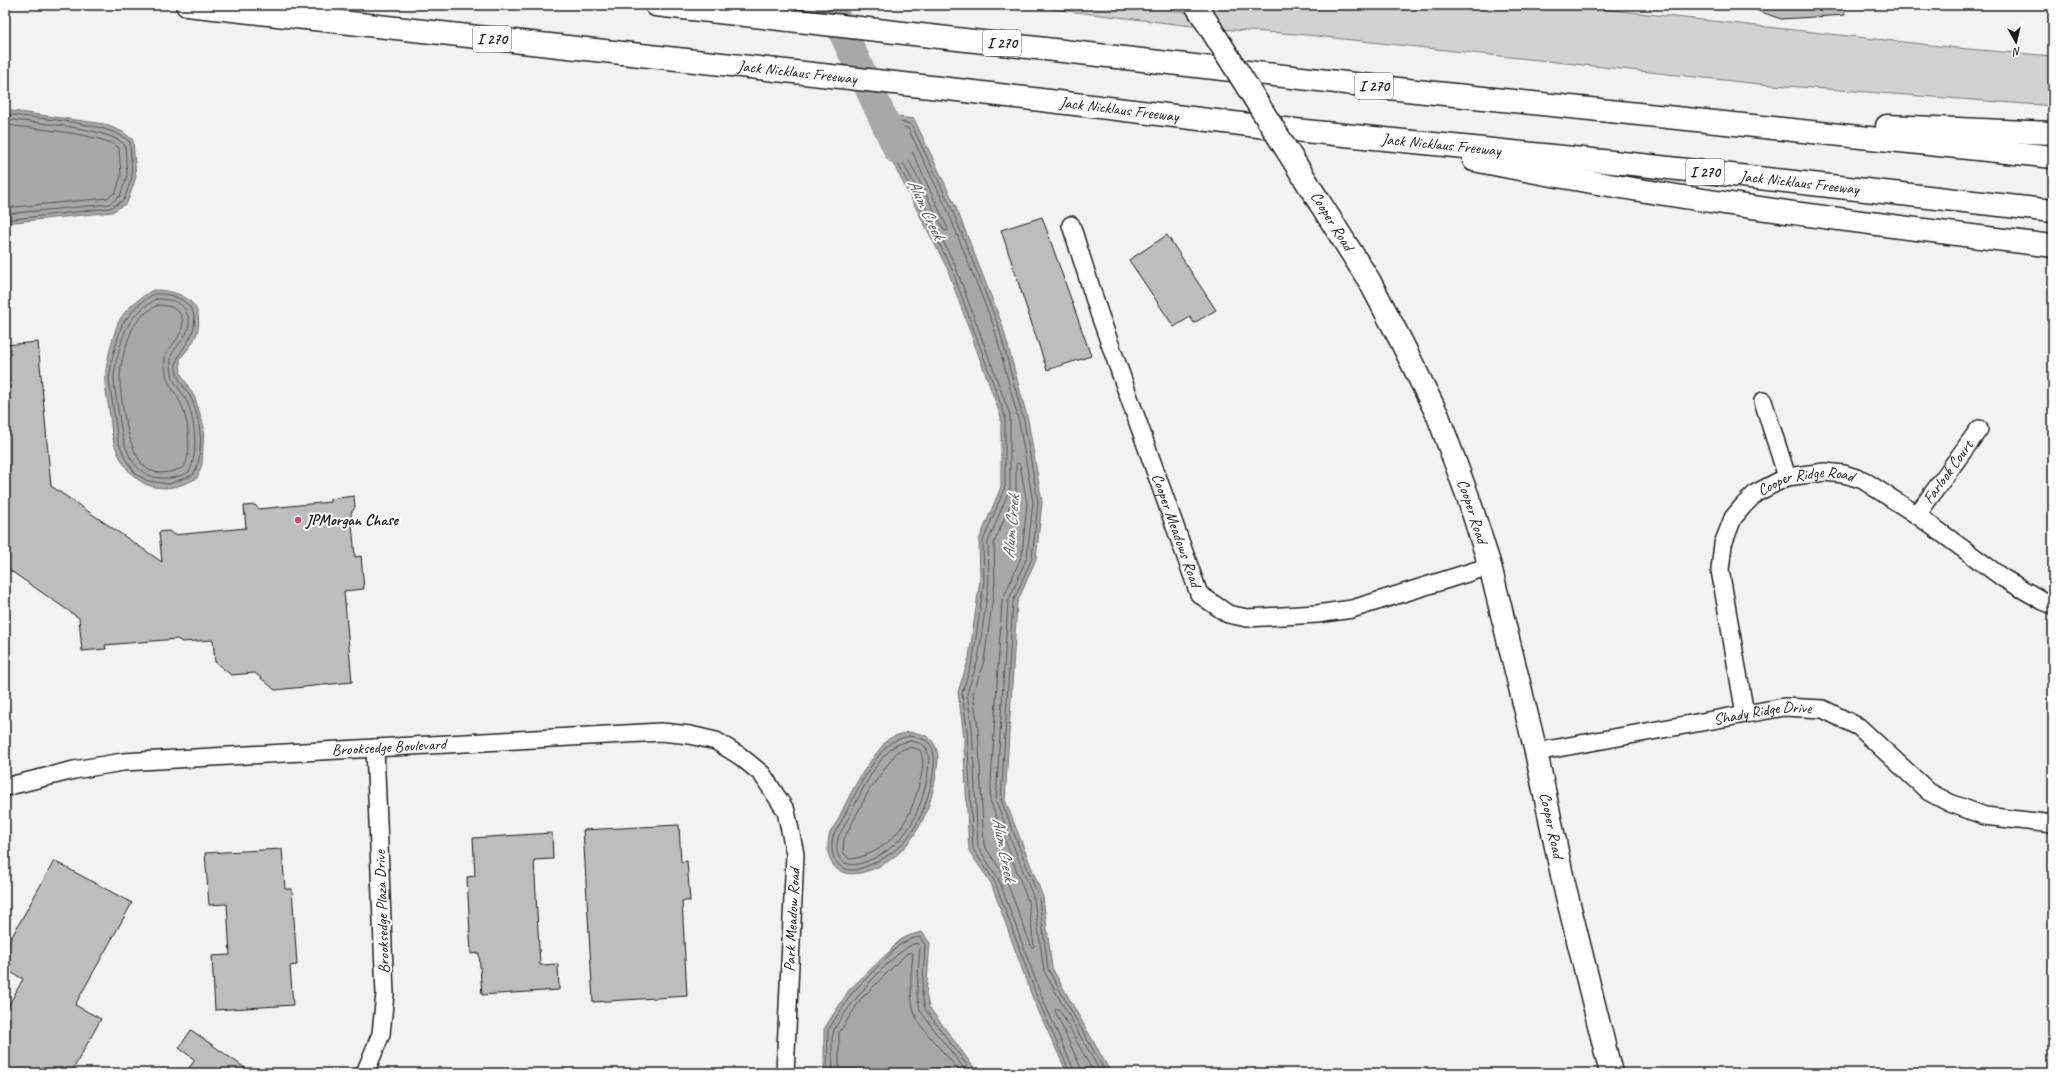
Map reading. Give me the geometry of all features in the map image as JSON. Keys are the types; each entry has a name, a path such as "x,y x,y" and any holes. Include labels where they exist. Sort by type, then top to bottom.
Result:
{"main road":[{"name":"Jack Nicklaus Freeway","path":"186,5 949,89 1357,136 1642,165 2053,211"},
{"name":"I 270","path":"656,5 1424,92 2053,157"},
{"name":"Cooper Road","path":"1196,5 1370,282 1438,416 1468,496 1490,566 1536,752 1563,880 1611,1073"},
{"path":"1670,118 2053,133"},
{"path":"1357,136 1530,171 1726,203 2053,246"}],"street":[{"name":"Cooper Meadows Road","path":"1071,225 1099,313 1199,594 1228,614 1247,618 1317,614 1352,609 1490,566"},
{"path":"1763,401 1787,477"},
{"name":"Farlook Court","path":"1917,515 1979,429"},
{"name":"Cooper Ridge Road","path":"1745,714 1720,570 1723,544 1733,518 1743,506 1756,493 1787,477 1825,472 1844,474 1863,480 1917,515 2004,578 2043,601 2053,605"},
{"name":"Shady Ridge Drive","path":"1536,752 1784,707 1824,709 1859,727 1929,792 1950,803 1985,816 2053,824"},
{"name":"Brooksedge Boulevard","path":"6,787 74,770 123,762 661,732 690,735 716,741 740,756 762,774"},
{"name":"Brooksedge Plaza Drive","path":"365,1073 381,1034 385,994 375,748"},
{"name":"Park Meadow Road","path":"762,774 786,811 795,854 785,1073"}],"shaded area":[{"path":"1018,5 1171,5 1174,11 1210,14 1205,5 1566,5 1967,49 2053,56 2053,106 1760,84 1297,34 1217,29"}],"water":[{"path":"5,110 104,124 123,132 133,140 136,177 127,203 112,212 5,223"},
{"path":"867,113 914,119 955,205 1002,324 1028,420 1042,502 1036,559 1017,603 1005,800 1043,897 1052,968 1111,1073 1067,1073 1033,999 991,883 969,851 963,729 958,692 969,658 980,580 979,540 1001,487 1001,417 947,268"},
{"path":"153,290 172,292 181,295 194,305 198,313 199,322 194,340 180,359 181,374 195,398 204,427 202,464 197,478 169,488 146,484 136,478 127,469 114,443 105,385 108,356 118,323 129,308"},
{"path":"909,732 922,734 931,739 938,754 933,790 922,822 903,849 891,860 877,868 860,873 844,873 838,870 830,860 828,845 830,832 838,820 856,784 886,741"},
{"path":"922,932 930,943 926,994 929,1007 978,1073 824,1073 824,1029 849,990 897,943 909,936"}],"building":[{"path":"1748,5 1844,5 1845,15 1781,19 1747,7"},
{"path":"1042,217 1091,356 1047,370 1001,230"},
{"path":"1167,235 1216,310 1194,323 1190,317 1174,327 1129,260"},
{"name":"JPMorgan Chase","path":"38,342 51,486 162,562 159,532 169,531 174,535 246,528 244,506 255,505 259,509 330,502 330,499 354,496 355,507 351,513 355,557 361,556 364,589 344,591 352,682 275,690 255,673 231,675 215,662 213,640 182,642 177,639 105,645 106,649 82,651 79,618 5,567 5,345"},
{"path":"679,825 681,862 687,861 690,901 682,901 687,996 593,1002 583,830"},
{"path":"552,833 553,859 534,860 540,965 558,964 559,990 482,995 479,953 471,954 467,877 475,876 473,838"},
{"path":"282,849 285,889 292,889 297,965 290,966 293,1005 215,1010 212,956 230,955 227,904 209,905 205,853"},
{"path":"54,861 132,903 75,1005 101,1019 71,1073 5,1073 5,1012 23,979 5,969 5,949"},
{"path":"191,1030 252,1073 185,1073 195,1060 179,1048"}],"waterway":[{"name":"Alum Creek","path":"830,5 898,150"}],"place":[{"name":"JPMorgan Chase","path":"298,520"}]}
